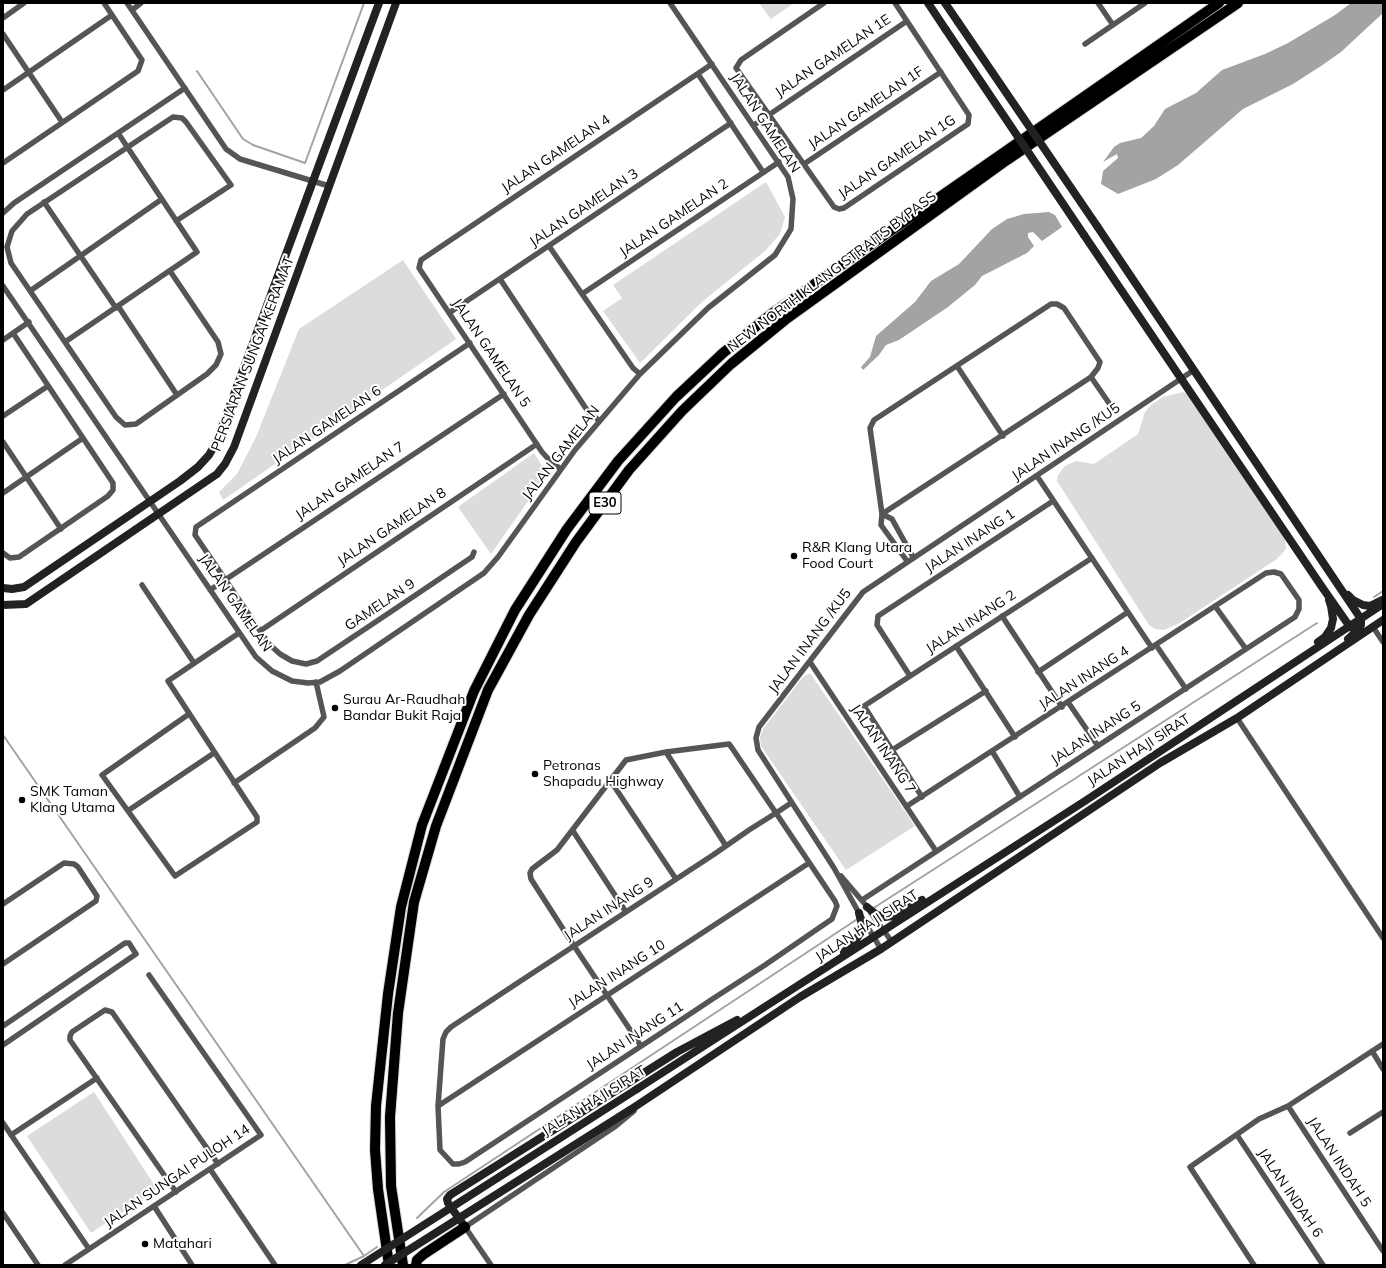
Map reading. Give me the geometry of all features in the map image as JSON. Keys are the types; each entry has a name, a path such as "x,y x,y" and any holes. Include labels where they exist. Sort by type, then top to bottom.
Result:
{"highway":[{"name":"NEW NORTH KLANG STRAITS BYPASS","path":"389,1265 378,1189 375,1128 388,994 401,907 422,825 474,691 515,610 567,529 618,461 676,397 723,353 768,316 1219,3"},
{"name":"NEW NORTH KLANG STRAITS BYPASS","path":"403,1265 391,1186 390,1117 398,1013 414,902 436,826 488,690 529,615 576,542 629,470 682,411 731,364 785,320 1007,160 1238,3"},
{"path":"416,1265 417,1260 424,1254 465,1227"}],"main road":[{"name":"PERSIARAN SUNGAI KERAMAT","path":"3,588 12,590 24,587 198,467 209,455 216,443 379,3"},
{"name":"PERSIARAN SUNGAI KERAMAT","path":"3,604 26,604 217,474 225,464 234,447 396,3"},
{"path":"928,3 1350,627 1359,628 1366,626 1383,615"},
{"path":"945,3 1361,619 1359,628 1355,634 1334,648 1330,657"},
{"path":"1338,584 1353,600 1364,605 1370,606 1383,599"},
{"path":"1203,724 1229,702 1325,637 1331,628 1333,619 1331,606 1322,587"},
{"name":"JALAN HAJI SIRAT","path":"361,1265 785,996 830,965 1203,724 1383,604"},
{"name":"JALAN HAJI SIRAT","path":"385,1265 630,1110 800,998 892,942 1160,763 1237,718 1383,620"},
{"path":"867,907 875,916 893,916 972,874"},
{"path":"830,965 853,944 860,932 864,924 858,913"},
{"path":"465,1227 448,1203 447,1199 450,1195 677,1052 785,996"}],"street":[{"path":"3,18 24,3"},
{"path":"3,163 138,71 142,60 104,3"},
{"path":"127,3 226,148 240,159 329,186"},
{"path":"132,10 141,3"},
{"name":"JALAN GAMELAN","path":"3,286 256,657 272,671 292,681 308,683 316,682 340,671 484,573 498,557 561,469 640,374 708,308 775,255 791,229 793,199 788,177 670,3"},
{"path":"804,164 736,68 741,60 824,3"},
{"path":"895,3 941,72"},
{"path":"1098,3 1113,25"},
{"path":"1085,44 1145,3"},
{"path":"3,90 112,15"},
{"name":"JALAN GAMELAN 1E","path":"754,125 907,20"},
{"path":"3,34 62,122"},
{"name":"JALAN GAMELAN 4","path":"419,268 421,260 712,64"},
{"name":"JALAN GAMELAN 1G","path":"804,164 834,207 839,209 844,208 968,124 969,115 941,72"},
{"name":"JALAN GAMELAN 1F","path":"804,164 941,72"},
{"path":"698,74 763,172"},
{"path":"3,213 14,202 185,88"},
{"path":"170,271 218,342 221,354 216,365 177,395 136,424 125,425 116,417 11,263 7,247 12,231 27,214 173,117 182,118 231,185 176,221"},
{"name":"JALAN GAMELAN 3","path":"449,313 731,124"},
{"path":"65,342 197,252 118,133"},
{"name":"JALAN GAMELAN 2","path":"582,294 779,162"},
{"path":"30,291 162,199"},
{"path":"44,202 177,395"},
{"path":"549,246 633,368 640,374"},
{"name":"JALAN GAMELAN 5","path":"419,268 542,452 552,463 561,469"},
{"path":"500,279 589,413 600,421"},
{"path":"882,514 1003,436 1090,377 1098,368 1100,362 1064,308 1057,304 1051,304 874,420 870,428 882,514 881,525 907,561"},
{"path":"3,340 29,322"},
{"path":"3,553 10,558 19,558 108,496 113,490 113,483 13,333"},
{"name":"JALAN GAMELAN 6","path":"226,579 195,535 196,527 470,343"},
{"path":"957,366 1003,436"},
{"name":"JALAN INANG /KU5","path":"858,913 834,868 758,750 756,738 759,727 859,596 907,561 1194,370"},
{"path":"1090,377 1111,406"},
{"path":"3,416 48,386"},
{"name":"JALAN GAMELAN 7","path":"210,590 504,394"},
{"path":"3,493 83,438"},
{"path":"3,442 61,529"},
{"name":"JALAN GAMELAN 8","path":"260,631 537,444"},
{"path":"1036,476 1128,612 1186,689"},
{"name":"JALAN INANG 1","path":"910,676 877,625 878,616 1053,501"},
{"path":"882,514 892,519 913,557"},
{"name":"GAMELAN 9","path":"260,631 269,644 280,654 292,661 306,664 317,661 465,562 472,557 474,552"},
{"name":"JALAN INANG 2","path":"892,750 864,706 1092,558"},
{"name":"JALAN INANG 4","path":"907,806 1266,573 1274,572"},
{"name":"JALAN INANG 5","path":"862,900 1295,617 1299,609 1299,600 1281,574 1274,572"},
{"path":"226,579 260,631"},
{"path":"142,585 194,662"},
{"path":"1215,606 1246,649"},
{"path":"1038,672 1128,612"},
{"path":"1002,616 1062,706"},
{"path":"1373,627 1383,642"},
{"path":"189,714 104,772 103,777 129,810 173,875 177,876 257,822 257,817 168,681 239,633"},
{"path":"956,646 1015,737"},
{"name":"JALAN INANG 7","path":"810,662 936,851"},
{"path":"234,783 315,728 324,718 316,682"},
{"path":"922,797 892,750 986,691"},
{"path":"1068,702 1098,746"},
{"path":"1237,718 1383,938"},
{"name":"JALAN INANG 11","path":"443,1039 438,1106 440,1150 453,1164 459,1164 641,1046 832,919 837,906 835,902 729,744 666,752"},
{"path":"641,1046 531,879 530,873 532,869 557,850 626,760 666,752 726,846"},
{"path":"992,752 1020,797"},
{"path":"129,810 214,753"},
{"path":"610,780 676,879"},
{"name":"JALAN INANG 9","path":"443,1039 446,1032 451,1027 791,803"},
{"path":"573,831 626,912"},
{"path":"3,904 64,863 78,866 97,896 96,901 3,964"},
{"name":"JALAN INANG 10","path":"438,1106 810,863"},
{"name":"JALAN INANG /KU5","path":"834,868 867,907"},
{"path":"875,916 892,942"},
{"path":"864,924 881,949"},
{"path":"3,1026 125,943 129,943 136,954 3,1045"},
{"name":"JALAN SUNGAI PULOH 14","path":"65,1265 261,1135 149,975"},
{"path":"176,1192 70,1040 72,1032 105,1010 109,1009 112,1012 218,1164"},
{"path":"1254,1265 1190,1167 1259,1119 1288,1106 1383,1044"},
{"path":"1372,1051 1383,1069"},
{"path":"11,1135 97,1078"},
{"path":"491,1265 465,1227 616,1126 662,1088"},
{"name":"JALAN INDAH 5","path":"1288,1106 1383,1251"},
{"path":"1350,1133 1383,1112"},
{"path":"3,1123 89,1250"},
{"name":"JALAN INDAH 6","path":"1237,1135 1323,1265"},
{"path":"210,1169 275,1265"},
{"path":"154,1206 192,1265"},
{"path":"3,1213 38,1265"}],"shaded area":[{"path":"759,3 794,3 771,19"},
{"path":"1351,3 1383,3 1383,13 1341,52 1293,84 1243,109 1178,165 1156,179 1118,194 1101,184 1103,171 1118,158 1117,154 1103,162 1114,147 1120,143 1141,138 1154,126 1165,109 1196,93 1222,70 1265,54 1288,43 1335,15"},
{"path":"766,182 785,217 780,234 765,251 703,301 640,363 603,311 622,298 613,285"},
{"path":"1049,212 1055,215 1062,227 1042,241 1033,232 1028,233 1028,237 1034,246 1027,253 982,276 975,285 948,307 899,340 886,345 879,355 863,370 861,367 870,357 876,336 915,302 931,281 959,264 992,229 1007,219 1024,214"},
{"path":"403,260 456,339 223,500 219,492 237,474 256,437 299,329"},
{"path":"1183,392 1187,394 1285,537 1286,549 1277,559 1178,624 1164,630 1155,629 1149,625 1057,481 1058,475 1065,466 1076,461 1094,464 1138,434 1145,412 1151,405 1163,397"},
{"path":"534,453 547,474 491,554 458,507"},
{"path":"810,673 915,826 846,870 761,746 760,737 763,729 803,677"},
{"path":"94,1092 157,1189 91,1233 27,1136"}],"waterway":[{"path":"197,71 243,139 253,145 305,163 364,3"},
{"path":"1374,597 1383,591"},
{"path":"872,909 1317,623"},
{"path":"3,735 364,1256 345,1265"},
{"path":"417,1218 444,1192 859,918"},
{"path":"364,1256 377,1247"}],"place":[{"name":"R&R Klang Utara Food Court","path":"794,556"},
{"name":"Surau Ar-Raudhah Bandar Bukit Raja","path":"335,708"},
{"name":"Petronas Shapadu Highway","path":"535,774"},
{"name":"SMK Taman Klang Utama","path":"22,800"},
{"name":"Matahari","path":"145,1244"}]}
